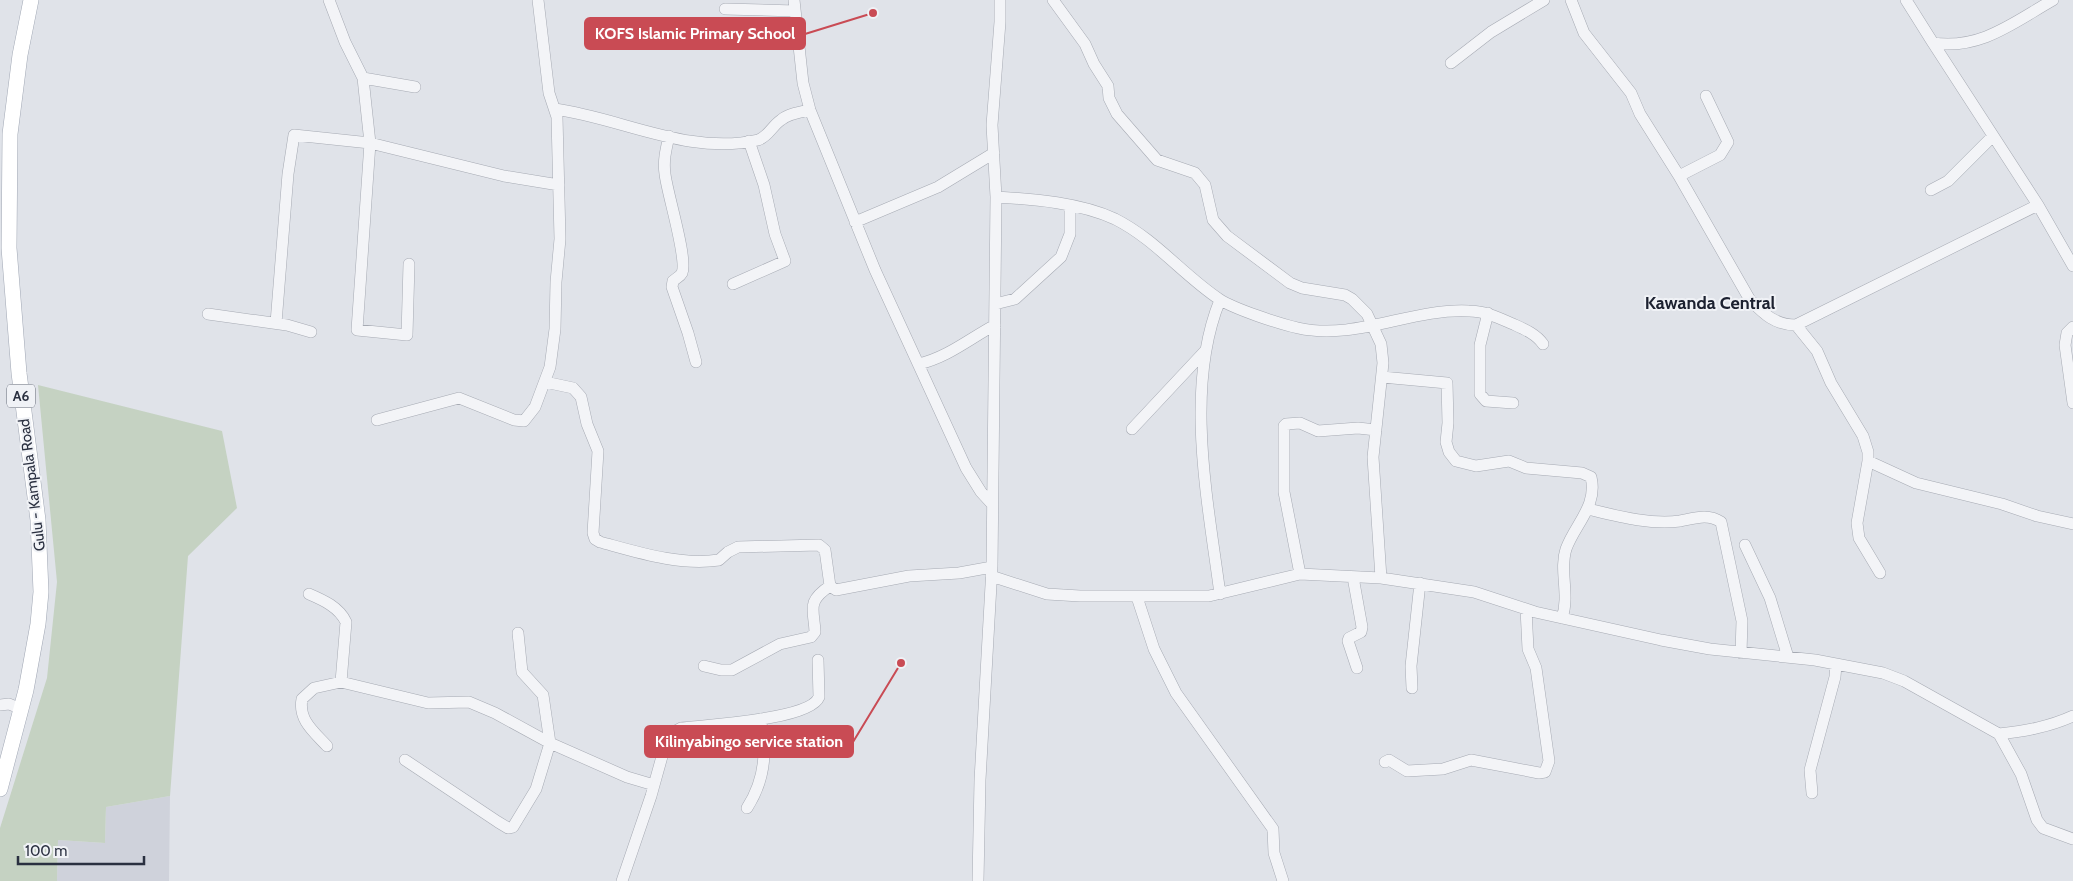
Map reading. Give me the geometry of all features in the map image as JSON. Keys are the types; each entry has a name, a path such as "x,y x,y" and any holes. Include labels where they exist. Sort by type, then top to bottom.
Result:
{"main road":[{"name":"Gulu - Kampala Road","path":"0,789 21,713 38,624 41,561 5,251 5,135 31,0"}],"street":[{"path":"329,0 345,42 363,78 370,143 357,330 407,335 408,264"},
{"path":"377,420 459,398 514,420 524,421 535,407 545,382 550,367 555,329 556,282 560,239 555,109 549,93 538,0"},
{"path":"978,881 980,771 992,571 996,197 992,126 1000,0"},
{"path":"1053,0 1085,44 1094,64 1108,86 1109,98 1117,114 1157,160 1195,173 1205,185 1213,220 1227,236 1290,283 1302,288 1346,295 1367,314 1381,344 1384,363 1373,445 1373,472 1381,578"},
{"path":"1450,63 1491,32 1544,0"},
{"path":"1571,0 1584,33 1603,59 1620,77 1680,176 1750,300 1765,316 1782,325 1796,325 2038,205"},
{"path":"1906,0 1992,137 2038,205 2073,266"},
{"path":"1933,43 1950,46 1968,44 1989,36 2054,0"},
{"path":"725,9 794,5 804,83 810,110 856,222 966,468 981,492 992,504"},
{"path":"363,78 415,87"},
{"path":"1680,176 1720,155 1728,142 1706,96"},
{"path":"555,109 580,113 668,136 710,144 764,138 784,117 810,110"},
{"path":"276,323 288,174 294,135 370,143 504,176 559,185"},
{"path":"668,136 664,159 665,174 678,234 682,271 680,276 673,281 672,287 696,362"},
{"path":"1931,190 1948,181 1992,137"},
{"path":"733,284 785,262 749,141"},
{"path":"856,222 938,188 994,153"},
{"path":"996,197 1070,205 1103,214 1135,231 1172,259 1220,300 1297,328 1350,330 1407,317 1453,311 1488,313 1523,328 1538,337 1544,344"},
{"path":"995,304 1015,300 1061,257 1070,234 1070,205"},
{"path":"1220,300 1212,320 1205,351 1202,381 1202,445 1220,594"},
{"path":"1488,313 1480,346 1480,394 1486,401 1513,403"},
{"path":"208,314 276,323 311,332"},
{"path":"919,364 951,353 971,338 995,325"},
{"path":"1796,325 1817,351 1832,383 1863,436 1868,452 1868,461 1857,523 1859,538 1880,573"},
{"path":"2073,327 2067,333 2065,345 2073,403"},
{"path":"1132,428 1205,351"},
{"path":"1382,377 1447,383 1448,423 1446,442 1449,452 1456,461 1476,466 1509,461 1526,468 1586,474 1592,480 1588,509 1571,538 1565,555 1567,592 1566,607 1562,618"},
{"path":"545,382 574,388 581,397 587,424 598,451 594,533 597,541 675,560 694,562 719,560 728,552 738,547 819,545 825,550 830,586 836,590 909,576 992,571 1047,594 1137,597 1220,594 1264,580 1300,574 1381,578 1474,592 1526,609 1661,640 1741,653 1836,664 1883,673 1904,680 1999,734 2021,774 2037,820 2043,828 2073,839"},
{"path":"1300,574 1284,492 1284,426 1286,424 1300,423 1318,431 1358,428 1376,430"},
{"path":"1868,461 1916,483 2073,524"},
{"path":"1588,509 1656,522 1705,516 1721,522 1742,621 1741,653"},
{"path":"1745,545 1770,598 1788,657"},
{"path":"1353,577 1362,627 1361,632 1349,638 1348,641 1357,668"},
{"path":"1412,688 1412,666 1420,583"},
{"path":"704,666 721,670 732,670 780,644 811,637 815,632 812,606 817,596 830,586"},
{"path":"309,594 325,601 341,614 346,622 341,682"},
{"path":"1137,597 1154,648 1173,687 1273,829 1274,853 1283,881"},
{"path":"1385,762 1389,760 1406,771 1443,769 1471,760 1539,773 1548,768 1549,761 1536,668 1528,649 1526,609"},
{"path":"405,760 510,828 536,789 550,743 542,695 522,672 518,633"},
{"path":"622,881 654,785 664,743 672,732 681,728 784,716 816,702 819,697 818,660"},
{"path":"1812,793 1810,770 1835,677 1836,664"},
{"path":"327,746 305,721 302,699 314,688 341,682 428,703 469,702 495,713 550,743 627,777 654,785"},
{"path":"0,705 12,705 19,708 21,713"},
{"path":"1999,734 2024,732 2055,724 2073,716"},
{"path":"747,808 758,786 765,754 766,743 760,719"}],"shaded area":[{"path":"170,796 169,881 57,881 58,840 105,843 106,807"}],"green space":[{"path":"38,385 222,431 237,508 188,556 170,796 106,807 105,843 58,840 57,881 0,881 0,828 47,678 57,582"}],"place":[{"name":"KOFS Islamic Primary School","path":"873,13"},
{"name":"Kilinyabingo service station","path":"901,663"}],"district":[{"name":"Kawanda Central","path":"1710,303"}]}
